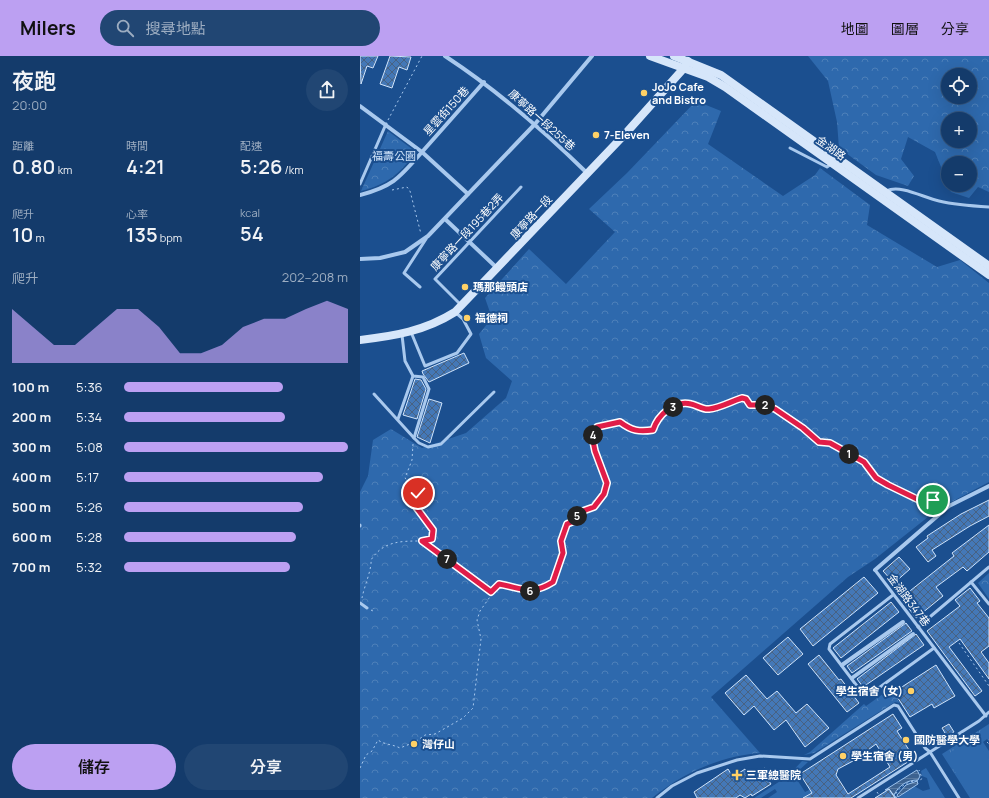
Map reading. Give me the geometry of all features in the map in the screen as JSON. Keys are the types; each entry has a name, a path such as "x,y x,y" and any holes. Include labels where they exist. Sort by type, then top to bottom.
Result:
{"main road":[{"name":"金湖路","path":"650,56 686,64 721,75 883,194 989,275"},
{"name":"金湖路","path":"674,56 725,87 833,162 989,266"},
{"name":"康寧路一段","path":"360,339 402,335 434,324 455,312 587,173 686,64"}],"street":[{"name":"康寧路一段255巷","path":"445,56 484,82 535,124 587,173"},
{"path":"360,259 380,258 405,252 428,236 535,124 592,56"},
{"name":"星雲街150巷","path":"360,195 386,187 400,177 484,82"},
{"path":"360,106 422,152"},
{"name":"星雲街150巷","path":"422,152 468,194"},
{"path":"444,218 497,268"},
{"name":"金湖路347巷","path":"875,570 949,506 989,486"},
{"path":"842,665 903,622"},
{"path":"852,678 913,634"}],"lane":[{"path":"360,184 386,124"},
{"path":"790,148 827,167 833,162"},
{"name":"康寧路一段195巷2弄","path":"462,306 435,279 521,187"},
{"path":"883,194 892,188 904,190 940,202 965,206 989,207"},
{"path":"420,287 404,272 428,236"},
{"path":"411,332 425,366 457,353 471,334 463,319 455,312"},
{"path":"402,335 404,361 413,376"},
{"path":"398,419 413,376"},
{"path":"413,376 423,377 429,390 414,438"},
{"path":"374,394 419,443 428,447 441,444 494,392"},
{"path":"918,627 989,567"},
{"name":"金湖路347巷","path":"875,570 986,716"},
{"path":"971,582 989,604"},
{"path":"893,595 830,644 829,649 864,694 869,695 934,648"},
{"path":"361,604 367,608"},
{"path":"657,798 672,786 697,773 737,760 760,756 810,759 894,705 898,706 925,748 930,752 959,798"},
{"path":"858,798 986,716 989,712"}],"path":[{"path":"386,124 422,56"},
{"path":"386,187 392,190 407,187 410,191 422,240"},
{"path":"360,768 366,755 372,751 378,740 385,744 392,744 400,748 416,742 425,735 435,734 463,718 473,708 481,639 477,620 480,610 491,592 499,584 530,591 544,588 553,582 563,553 561,541 567,524 574,521 580,512 594,507 604,494 607,483 595,451 592,436 597,427 620,422 630,430 640,432 653,430 656,421 668,409 682,403 709,409 742,398 746,399 750,405 763,405 775,409 803,428 819,442 830,443 864,462 876,478 888,485 919,500 933,500 942,502 949,506"},
{"path":"361,604 364,584 372,565 371,560 374,554 396,541 422,541 432,539 433,530 413,503 418,493 405,478 412,460 414,438"},
{"path":"422,541 491,592"},
{"path":"959,643 989,686"},
{"path":"969,735 973,732 974,734"},
{"path":"897,798 895,795 904,785 911,782 920,781 922,778 919,770"}],"green space":[{"path":"808,56 989,56 989,192 978,187 977,188 977,156 941,156 941,167 935,152 908,137 901,159 914,176 908,186 876,175 839,148 837,122 828,81"},
{"path":"696,101 721,111 708,144 783,196 815,175 820,168 870,205 867,225 937,267 960,260 989,283 989,482 938,509 875,559 848,577 711,697 760,753 731,758 703,767 676,781 652,798 360,798 360,492 368,476 373,440 391,429 422,448 466,433 506,398 512,381 486,358 479,334 492,318 485,298 529,249 566,284 615,232 589,209 627,173"},
{"name":"福壽公園","path":"388,131 416,152 392,177 379,185 361,191"},
{"path":"951,192 974,192 969,198"},
{"path":"989,573 989,599 978,583"},
{"path":"890,689 900,703 895,702 814,753 804,755 810,752 864,704 866,706"},
{"path":"989,724 989,741 987,739 983,742 989,751 989,798 970,798 942,754"},
{"path":"974,737 989,760 989,798 972,798 945,756"},
{"path":"802,761 808,762 794,775 805,792 815,787 822,798 768,798 777,792 775,789 761,798 754,798 788,776"},
{"path":"926,768 945,798 898,798 914,786 923,791 930,789 927,778 922,776 921,771"}],"shaded area":[{"path":"917,770 920,776 918,780 907,782 901,786 894,795 896,798 889,789 885,790"},
{"path":"917,781 918,784 898,797 897,795 906,785"}],"building":[{"path":"360,56 378,56 373,68 367,66 361,84"},
{"path":"390,56 411,57 407,70 399,67 392,88 380,84"},
{"path":"464,353 469,363 429,382 423,374 422,371"},
{"path":"415,379 421,380 426,389 417,419 403,415"},
{"path":"429,399 442,403 430,443 417,437"},
{"path":"989,500 989,516 932,550 936,556 928,562 916,547 928,538 927,536 961,514"},
{"path":"989,525 989,552 967,571 963,567 936,587 943,596 916,618 901,598 954,556 952,553"},
{"path":"899,557 910,569 894,583 883,571"},
{"path":"864,577 878,593 813,646 800,629"},
{"path":"970,588 980,601 977,603 989,618 989,646 981,652 989,663 989,679 960,639 949,647 982,691 975,696 927,631 960,606 955,600"},
{"path":"891,602 899,612 841,658 833,648"},
{"path":"906,623 912,631 852,673 847,666"},
{"path":"916,634 924,645 863,687 857,679"},
{"path":"788,637 803,654 778,675 763,658"},
{"path":"819,655 839,680 841,679 859,703 847,712 808,664"},
{"name":"學生宿舍 (女)","path":"936,665 955,696 934,708 932,704 910,717 894,692"},
{"path":"746,675 767,699 777,691 796,713 807,704 829,728 805,747 786,720 774,730 754,706 744,715 725,693"},
{"name":"學生宿舍 (男)","path":"893,714 902,728 897,731 914,758 851,798 803,798 812,793 800,774","holes":["876,744 890,767 848,794 836,775 838,769 853,761"]},
{"path":"949,724 954,732 941,740 945,733 942,728"},
{"path":"765,768 770,776 767,778 771,784 752,796 751,794 745,798 740,795 736,798 697,798 694,792 728,769 733,777 745,769 751,777"},
{"path":"889,789 895,798 875,798 886,791"}],"place":[{"name":"JoJo Cafe and Bistro","path":"644,93"},
{"name":"7-Eleven","path":"596,135"},
{"name":"瑪那饅頭店","path":"465,287"},
{"name":"福德祠","path":"467,318"},
{"name":"學生宿舍 (女)","path":"911,691"},
{"name":"國防醫學大學","path":"906,740"},
{"name":"灣仔山","path":"414,744"},
{"name":"學生宿舍 (男)","path":"843,756"},
{"name":"三軍總醫院","path":"737,775"}],"route":[{"path":"418,493 413,503 433,530 432,539 422,541 491,592 499,584 530,591 544,588 553,582 563,553 561,541 567,524 574,521 580,512 594,507 604,494 607,483 595,451 592,436 597,427 620,422 630,430 640,432 653,430 656,421 668,409 682,403 709,409 742,398 746,399 750,405 763,405 775,409 803,428 819,442 830,443 864,462 876,478 910,497 919,500 933,500"}]}
